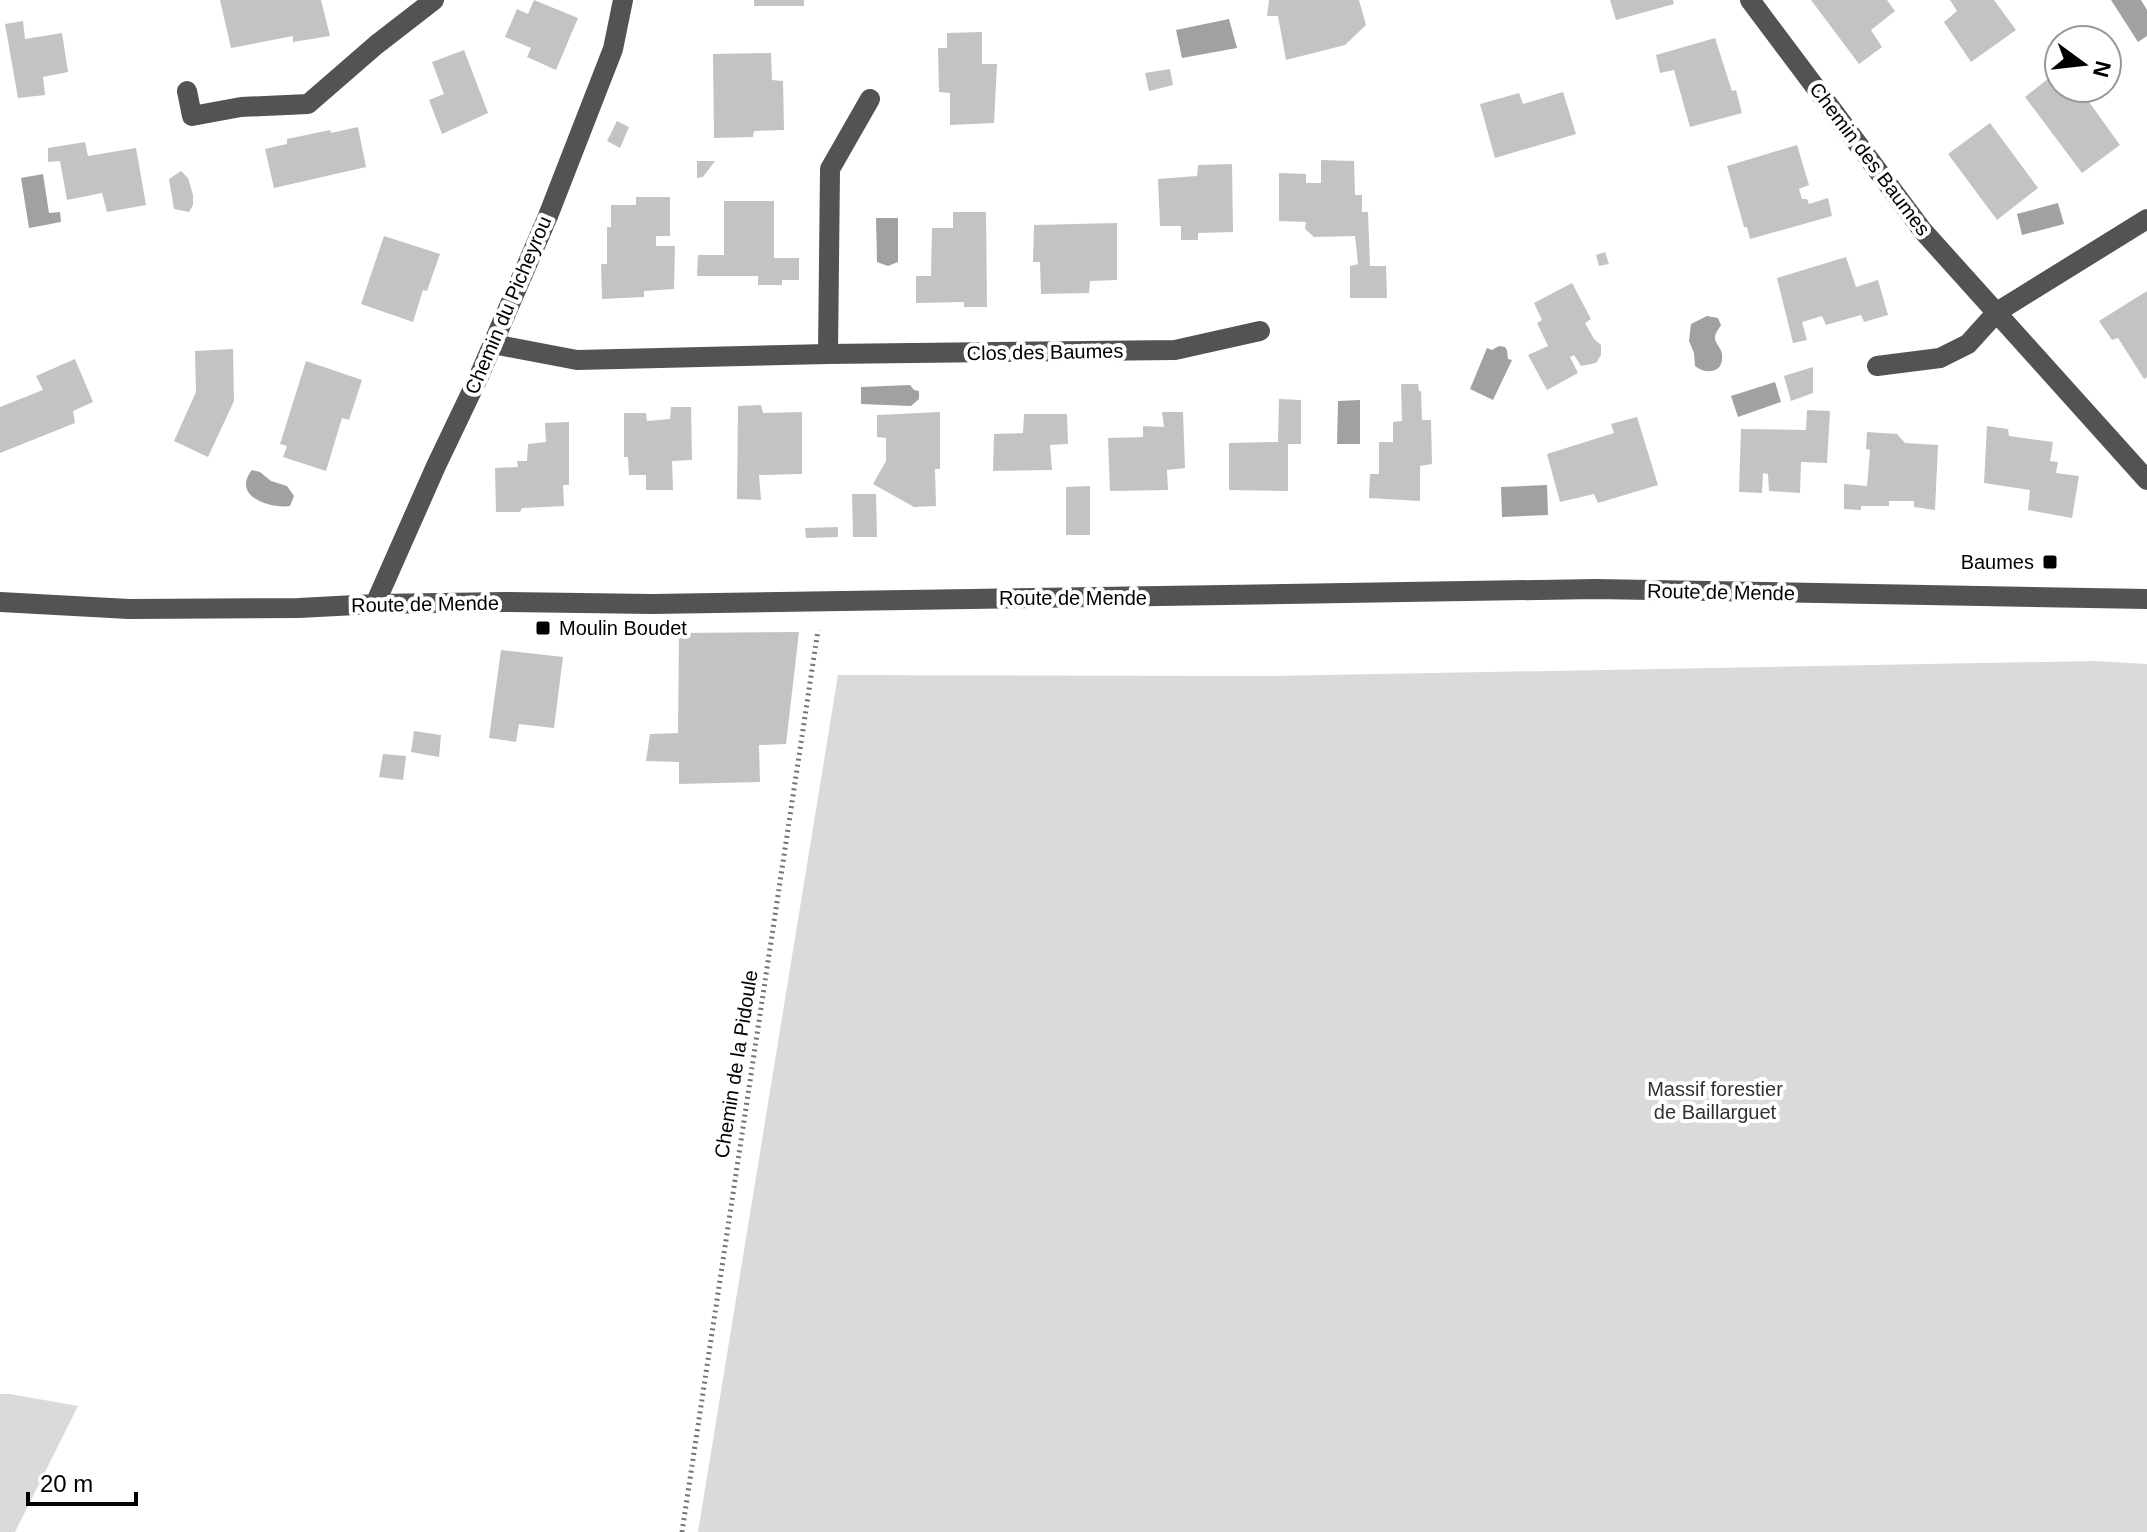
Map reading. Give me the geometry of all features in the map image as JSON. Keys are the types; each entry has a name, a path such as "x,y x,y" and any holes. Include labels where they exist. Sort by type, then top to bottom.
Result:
{"street":[{"path":"187,91 192,116 241,107 308,104 434,0"},
{"name":"Chemin du Picheyrou","path":"375,604 548,216 613,49 623,0"},
{"name":"Chemin des Baumes","path":"1750,0 1923,231 2147,480"},
{"path":"828,354 830,169 870,99"},
{"path":"1877,366 1940,358 1968,344 1997,312 2147,219"},
{"name":"Clos des Baumes","path":"493,344 577,360 1175,350 1260,331"},
{"name":"Route de Mende","path":"0,602 129,609 299,608 505,602 652,604 1595,589 2147,599"}],"path":[{"name":"Chemin de la Pidoule","path":"682,1532 822,601"}],"green space":[{"name":"Massif forestier de Baillarguet","path":"2095,661 2147,664 2147,1532 698,1532 838,675 1270,676"},
{"path":"0,1394 78,1406 15,1532 0,1532"}],"shaded area":[{"path":"2111,0 2141,0 2147,10 2147,36 2138,42"},
{"path":"1229,19 1237,48 1182,58 1176,30"},
{"path":"43,174 49,213 60,212 61,222 29,228 21,178"},
{"path":"2058,203 2064,224 2022,235 2017,214"},
{"path":"876,218 898,218 898,262 888,266 877,262"},
{"path":"1707,316 1718,318 1721,325 1715,339 1722,352 1722,361 1713,371 1695,366 1689,341 1691,324"},
{"path":"1505,347 1508,359 1512,360 1493,400 1470,389 1487,348 1492,350"},
{"path":"1775,382 1781,402 1738,417 1731,396"},
{"path":"910,385 919,391 919,399 911,406 861,404 861,387"},
{"path":"1360,400 1360,444 1337,444 1338,401"},
{"path":"252,470 287,486 294,496 290,506 264,503 250,494 246,487"},
{"path":"1547,485 1548,515 1502,517 1501,487"}],"building":[{"path":"220,0 321,0 330,36 293,42 293,36 231,48"},
{"path":"534,0 578,18 556,70 527,57 531,48 505,37 517,9 528,14"},
{"path":"754,0 804,0 804,6 754,6"},
{"path":"1269,0 1359,0 1366,25 1345,45 1286,60 1278,16 1267,16"},
{"path":"1610,0 1673,0 1674,4 1616,20"},
{"path":"1811,0 1887,0 1895,11 1871,30 1882,47 1859,64"},
{"path":"1950,0 1994,0 2016,30 1971,62 1944,22 1957,11"},
{"path":"23,21 25,39 62,33 68,72 43,77 45,95 18,98 5,24"},
{"path":"982,32 982,64 997,64 994,123 950,125 950,93 939,92 938,48 947,48 947,33"},
{"path":"1715,38 1742,113 1690,127 1674,70 1660,73 1656,55"},
{"path":"464,50 488,113 442,134 429,100 444,94 432,62"},
{"path":"771,53 772,80 783,81 784,130 754,131 753,137 714,138 713,54"},
{"path":"1170,69 1173,85 1149,91 1145,73"},
{"path":"2043,83 2043,104 2091,104 2120,145 2082,173 2025,97"},
{"path":"1563,92 1576,134 1495,158 1480,104 1519,93 1523,104"},
{"path":"617,121 629,127 620,148 607,141"},
{"path":"1990,123 2038,188 1997,220 1948,154"},
{"path":"358,127 366,167 274,188 265,149 287,144 287,139"},
{"path":"85,142 88,156 136,148 146,205 107,212 102,193 67,200 60,161 48,162 48,148"},
{"path":"1797,145 1809,185 1799,189 1802,199 1807,199 1809,204 1828,198 1832,216 1750,239 1727,166"},
{"path":"1321,160 1354,161 1355,195 1362,195 1362,212 1368,212 1370,266 1386,266 1387,298 1350,298 1350,266 1358,264 1355,236 1314,237 1305,229 1306,222 1279,221 1279,173 1306,174 1306,183 1321,183"},
{"path":"697,161 715,161 703,177 697,178"},
{"path":"1232,164 1233,232 1198,233 1198,240 1181,240 1181,226 1160,226 1158,179 1197,176 1198,165"},
{"path":"181,171 188,178 193,195 189,212 174,209 169,179"},
{"path":"636,197 670,197 670,236 656,236 656,246 675,246 674,289 644,291 644,297 602,299 601,264 607,264 607,227 611,227 611,205 636,205"},
{"path":"724,201 774,201 774,258 799,258 799,280 782,280 782,285 758,285 758,276 697,276 698,255 724,255"},
{"path":"953,212 986,212 987,307 964,307 964,302 916,303 916,276 931,276 932,228 953,228"},
{"path":"1117,223 1117,280 1090,281 1089,293 1041,294 1040,262 1033,262 1034,225"},
{"path":"384,236 440,254 427,291 423,290 413,322 361,304"},
{"path":"1605,252 1609,264 1599,266 1596,255"},
{"path":"1846,257 1856,287 1878,280 1888,315 1864,322 1861,315 1826,325 1822,316 1802,322 1807,340 1793,343 1777,278"},
{"path":"1572,283 1591,319 1585,323 1601,345 1601,355 1596,363 1581,366 1574,355 1570,357 1578,373 1547,390 1528,355 1548,346 1537,323 1542,320 1534,303"},
{"path":"2147,291 2147,377 2144,379 2118,338 2112,340 2099,321"},
{"path":"233,349 234,401 208,457 174,441 196,392 195,351"},
{"path":"75,359 93,402 73,411 75,423 0,453 0,407 43,390 36,376"},
{"path":"306,361 362,380 349,420 342,418 326,471 283,457 287,446 280,444"},
{"path":"1813,367 1813,393 1791,401 1784,376"},
{"path":"1401,384 1418,384 1422,420 1431,420 1432,464 1420,466 1420,501 1369,498 1370,474 1379,474 1379,442 1393,442 1393,422 1402,421"},
{"path":"1279,399 1301,400 1301,444 1288,444 1288,491 1229,490 1229,443 1278,442"},
{"path":"761,405 763,413 802,412 802,474 759,475 761,500 737,499 738,406"},
{"path":"671,407 691,407 692,460 672,461 673,490 646,490 646,475 629,475 628,457 624,457 624,413 646,413 647,421 670,419"},
{"path":"1807,410 1830,411 1827,463 1801,462 1800,493 1769,491 1768,474 1763,473 1762,493 1739,492 1741,429 1806,430"},
{"path":"940,412 940,469 935,469 936,506 914,507 873,484 886,461 886,438 877,437 877,415"},
{"path":"1162,412 1183,412 1185,468 1167,470 1168,490 1110,491 1108,438 1143,437 1143,426 1164,427"},
{"path":"1024,414 1067,414 1068,444 1050,445 1052,470 993,471 994,434 1023,433"},
{"path":"1637,417 1658,485 1598,503 1594,494 1560,502 1547,454 1614,433 1611,424"},
{"path":"569,422 569,485 563,485 564,506 496,512 495,468 518,467 517,461 527,461 528,444 546,442 545,423"},
{"path":"1987,426 2008,429 2009,436 2053,442 2050,461 2058,462 2056,473 2079,476 2072,518 2028,510 2030,490 1984,483"},
{"path":"1867,432 1897,434 1905,443 1938,445 1935,510 1914,507 1914,501 1889,501 1889,506 1861,506 1861,510 1844,509 1844,484 1867,486 1870,450 1866,449"},
{"path":"1090,486 1090,535 1066,535 1066,487"},
{"path":"852,494 876,494 877,537 853,537"},
{"path":"838,527 838,537 806,538 805,528"},
{"path":"799,632 786,744 759,745 760,782 679,784 679,762 646,761 650,734 678,733 679,633"},
{"path":"501,650 563,657 554,728 519,724 516,742 489,738"},
{"path":"414,731 441,735 439,757 411,752"},
{"path":"383,754 406,756 403,780 379,777"}],"place":[{"name":"Baumes","path":"2050,562"},
{"name":"Moulin Boudet","path":"543,628"}]}
